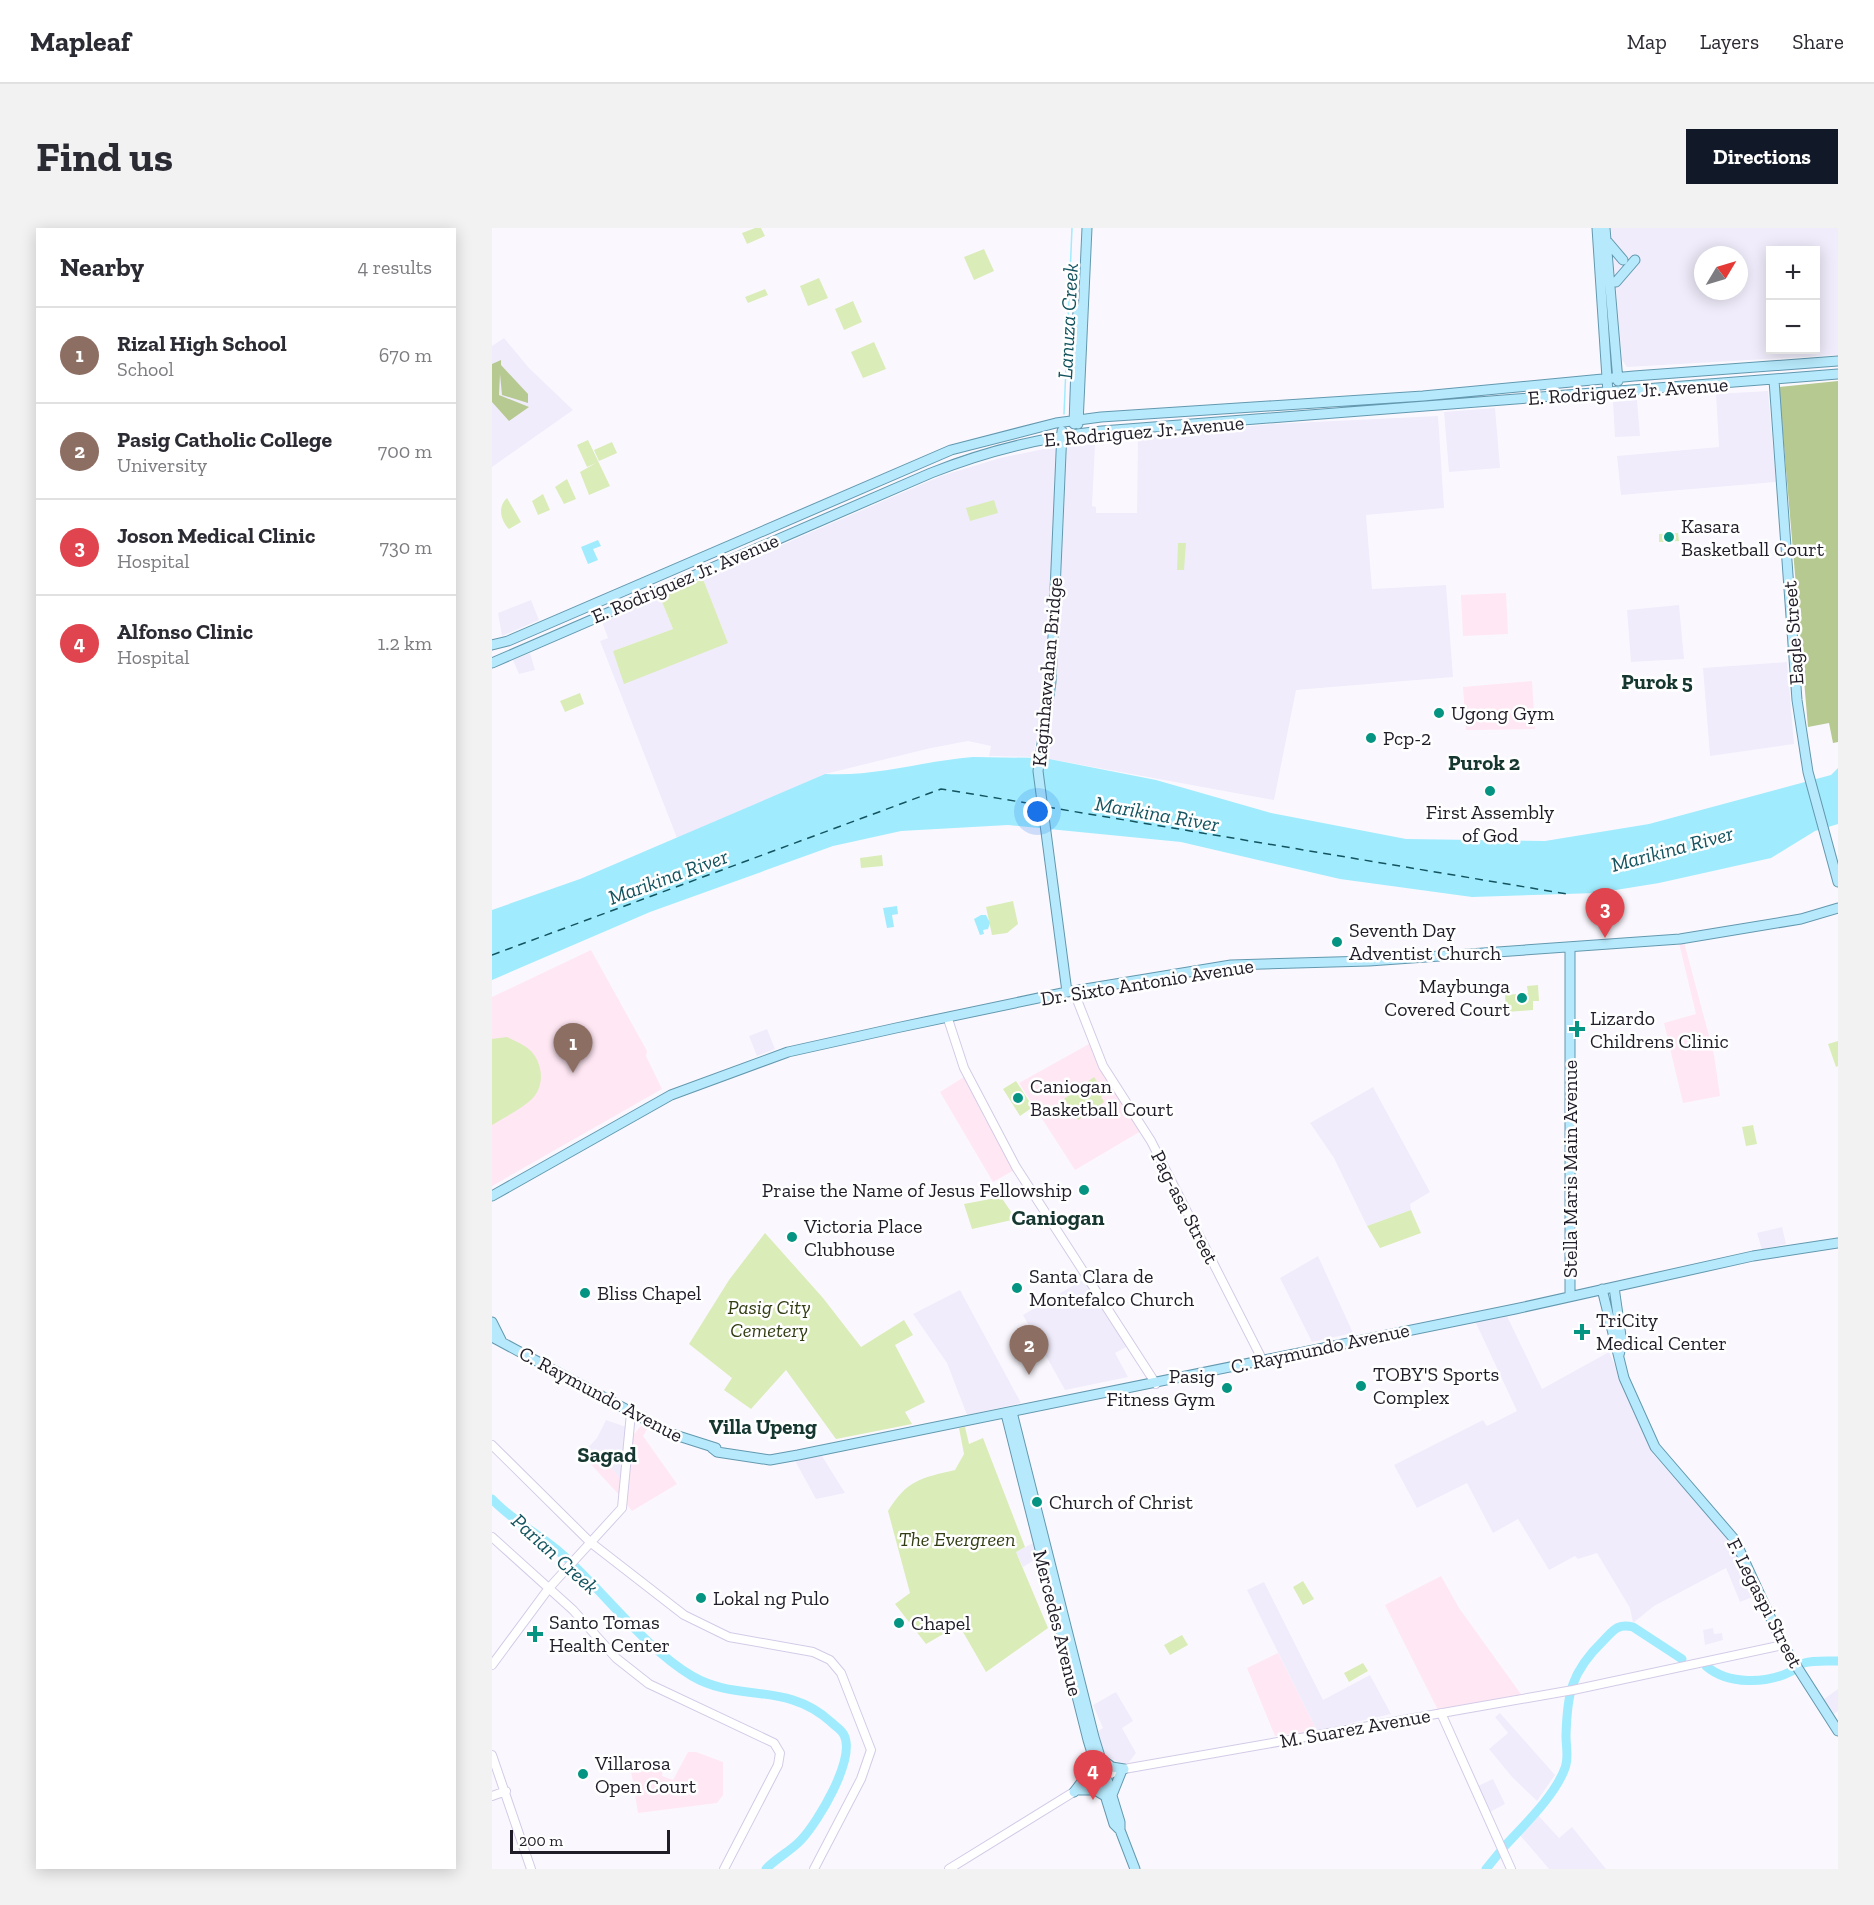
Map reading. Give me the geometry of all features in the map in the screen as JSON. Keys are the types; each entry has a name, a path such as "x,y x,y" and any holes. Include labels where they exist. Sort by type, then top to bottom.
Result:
{"main road":[{"path":"1078,425 1081,228"},
{"path":"1078,425 1087,228"},
{"path":"1597,228 1608,393"},
{"path":"1605,228 1619,393"},
{"path":"1606,240 1623,260"},
{"path":"1609,282 1616,282 1635,260"},
{"name":"E. Rodriguez Jr. Avenue","path":"492,645 508,641 951,450 1062,422 1078,425 1238,422 1444,400 1607,378 1838,361"},
{"name":"E. Rodriguez Jr. Avenue","path":"492,663 954,464 1063,436 1078,425 1237,408 1619,393 1838,374"},
{"name":"Eagle Street","path":"1774,380 1797,700 1808,772 1838,882"},
{"path":"1237,408 1238,422"},
{"name":"Kaginhawahan Bridge","path":"1062,422 1051,682 1038,771 1047,851 1070,992"},
{"path":"492,650 508,641"},
{"name":"Dr. Sixto Antonio Avenue","path":"492,1196 668,1096 788,1052 1070,992 1231,965 1369,961 1681,939 1806,919 1838,908"},
{"name":"Stella Maris Main Avenue","path":"1567,948 1565,1000 1569,1007 1570,1295"},
{"name":"C. Raymundo Avenue","path":"496,1338 682,1439 712,1448 759,1455 801,1453 1156,1384 1262,1359 1614,1287 1753,1256 1838,1243"},
{"name":"F. Legaspi Street","path":"1614,1287 1622,1343 1619,1355"},
{"name":"F. Legaspi Street","path":"1602,1289 1624,1378 1655,1447 1735,1540 1783,1645 1838,1731"},
{"path":"492,1323 496,1338"},
{"name":"Mercedes Avenue","path":"1009,1413 1096,1757 1120,1822 1119,1830 1135,1869"},
{"path":"1096,1757 1112,1767 1123,1770 1109,1796 1095,1790 1075,1791 1087,1775 1096,1757"}],"street":[{"name":"Pag-asa Street","path":"1070,992 1103,1066 1151,1141 1262,1359"},
{"path":"948,1018 963,1068 1011,1159 1156,1384"},
{"path":"492,1665 549,1588 624,1503 631,1413"},
{"path":"492,1445 590,1542 684,1615 711,1631 753,1643 813,1652 830,1660 841,1674 871,1750 861,1779 814,1869"},
{"path":"492,1537 549,1588 630,1671 649,1684 769,1739 779,1750 778,1765 724,1869"},
{"name":"M. Suarez Avenue","path":"950,1869 1075,1791 1102,1776 1123,1770 1572,1690 1783,1645"},
{"path":"1441,1713 1511,1869"},
{"path":"492,1755 531,1869"},
{"path":"492,1796 506,1791"}],"shaded area":[{"path":"1611,228 1838,228 1838,355 1627,367 1622,360"},
{"path":"504,338 529,368 573,410 492,467 492,346"},
{"path":"1768,391 1776,482 1621,495 1617,456 1719,447 1716,394"},
{"path":"1637,400 1640,436 1615,437 1613,402"},
{"path":"1495,408 1500,468 1449,472 1444,412"},
{"path":"1438,416 1444,508 1366,515 1372,589 1446,585 1453,677 1296,690 1274,800 1044,758 1057,667 1067,444 1095,445 1092,506 1096,507 1096,513 1137,513 1138,437 1272,424"},
{"path":"1058,446 1048,673 1033,757 989,756 991,746 968,741 931,748 825,774 677,838 600,641 608,638 602,622 660,597 673,629 613,651 728,643 703,579 941,476 1000,458"},
{"path":"1506,593 1508,634 1463,636 1461,595"},
{"path":"531,600 539,620 502,636 498,613"},
{"path":"1679,605 1684,659 1631,662 1627,610"},
{"path":"530,653 535,670 519,674 513,660"},
{"path":"1787,662 1794,744 1710,756 1703,668"},
{"path":"1532,681 1535,729 1466,730 1463,687"},
{"path":"1684,942 1714,1055 1720,1096 1683,1103 1664,1023 1696,1014 1679,943"},
{"path":"591,950 647,1051 646,1056 662,1089 492,1186 492,997"},
{"path":"767,1029 775,1049 757,1056 749,1036"},
{"path":"1089,1044 1141,1131 1075,1170 1019,1083"},
{"path":"964,1077 985,1119 1016,1169 993,1182 940,1092"},
{"path":"1373,1087 1430,1192 1410,1204 1411,1210 1367,1226 1334,1158 1310,1123"},
{"path":"1782,1227 1786,1244 1762,1250 1757,1233"},
{"path":"1318,1256 1353,1333 1312,1342 1280,1278"},
{"path":"1086,1278 1128,1346 1115,1353 1128,1377 1065,1390 1023,1315"},
{"path":"960,1290 1021,1403 967,1415 947,1363 913,1314"},
{"path":"1507,1316 1542,1389 1609,1352 1654,1455 1730,1541 1755,1596 1740,1602 1726,1568 1654,1606 1633,1623 1630,1608 1597,1553 1578,1559 1575,1556 1549,1570 1518,1519 1493,1533 1467,1483 1417,1508 1394,1465 1483,1420 1487,1426 1517,1411 1475,1321"},
{"path":"606,1420 629,1428 623,1482 593,1451 585,1458 581,1455 597,1438"},
{"path":"641,1426 647,1429 643,1436 677,1484 632,1511 627,1505 633,1435"},
{"path":"592,1451 602,1461 604,1459 623,1482 622,1498 585,1458"},
{"path":"822,1456 845,1493 816,1499 794,1459"},
{"path":"1035,1542 1039,1557 1023,1567 1016,1552"},
{"path":"1441,1576 1459,1608 1523,1697 1438,1710 1385,1605"},
{"path":"1264,1582 1323,1700 1370,1675 1391,1714 1317,1731 1247,1590"},
{"path":"1713,1628 1714,1634 1722,1633 1723,1640 1705,1645 1703,1630"},
{"path":"1278,1653 1317,1731 1275,1736 1247,1668"},
{"path":"1838,1689 1838,1711 1834,1714 1824,1699"},
{"path":"1116,1692 1133,1721 1122,1728 1136,1753 1126,1766 1105,1755 1098,1731 1103,1728 1093,1705"},
{"path":"1500,1713 1555,1775 1537,1801 1512,1777 1489,1749 1508,1733 1495,1717"},
{"path":"688,1752 696,1752 723,1762 723,1795 717,1803 638,1813 630,1764 640,1762 663,1769 662,1776 673,1780"},
{"path":"1493,1779 1505,1804 1490,1812 1478,1786"},
{"path":"1536,1813 1559,1838 1572,1827 1606,1869 1549,1869 1519,1834"}],"green space":[{"path":"761,228 765,236 747,244 742,233"},
{"path":"984,249 994,271 974,280 964,257"},
{"path":"819,278 828,298 808,306 800,286"},
{"path":"765,289 768,295 748,303 745,297"},
{"path":"853,301 862,322 844,330 835,309"},
{"path":"874,342 886,369 863,378 851,352"},
{"path":"501,360 501,365 528,394 528,403 502,395 500,374 499,395 529,407 509,421 492,402 492,364"},
{"path":"1838,381 1838,742 1833,743 1829,723 1808,727 1779,387"},
{"path":"588,440 610,486 589,495 580,472 596,463 587,467 577,445"},
{"path":"612,442 617,453 599,461 594,450"},
{"path":"567,479 576,499 564,504 555,487"},
{"path":"543,494 550,510 538,515 532,501"},
{"path":"507,498 521,522 509,529 501,514 502,506"},
{"path":"994,500 998,513 970,521 966,508"},
{"name":"Kasara Basketball Court","path":"1678,533 1679,541 1659,542 1659,534"},
{"path":"1178,543 1186,543 1184,570 1177,570"},
{"path":"703,579 728,643 624,684 613,651 673,629 660,597"},
{"path":"580,693 584,704 565,712 560,701"},
{"path":"882,855 883,866 861,868 860,858"},
{"path":"1013,901 1018,924 1007,933 992,935 986,907"},
{"name":"Maybunga Covered Court","path":"1538,985 1539,1001 1533,1001 1533,1010 1506,1012 1505,995 1528,993 1527,986"},
{"path":"507,1037 526,1047 535,1056 540,1068 541,1082 532,1099 492,1125 492,1039"},
{"path":"1838,1041 1838,1066 1836,1067 1828,1044"},
{"path":"1094,1077 1105,1094 1101,1097 1104,1102 1078,1120 1064,1099"},
{"name":"Caniogan Basketball Court","path":"1016,1081 1033,1107 1020,1116 1003,1089"},
{"path":"1753,1125 1757,1144 1746,1146 1742,1127"},
{"path":"1001,1197 1016,1219 972,1229 964,1204"},
{"path":"1411,1210 1421,1233 1380,1248 1367,1226"},
{"name":"Pasig City Cemetery","path":"765,1233 823,1298 861,1347 904,1320 913,1335 895,1345 925,1402 905,1412 912,1424 836,1439 786,1370 751,1409 724,1390 732,1378 689,1344 729,1280"},
{"name":"The Evergreen","path":"965,1427 969,1444 983,1438 1025,1547 1016,1552 1048,1628 986,1672 959,1625 926,1644 895,1604 910,1593 888,1511 902,1493 916,1482 955,1470 964,1454 959,1428"},
{"path":"1303,1581 1314,1599 1303,1605 1293,1587"},
{"path":"1182,1635 1188,1645 1170,1655 1164,1645"},
{"path":"1363,1663 1368,1671 1349,1682 1344,1673"}],"water":[{"path":"598,540 601,546 593,549 598,560 588,564 581,547"},
{"name":"Marikina River","path":"973,757 1044,758 1156,780 1271,813 1406,839 1545,841 1649,824 1831,775 1838,768 1838,824 1815,831 1771,858 1659,883 1597,893 1472,897 1340,879 1181,842 1008,825 901,831 833,846 650,912 492,980 492,910 580,879 825,774 881,771"},
{"path":"897,906 898,914 892,915 894,927 887,928 883,908"},
{"path":"986,915 990,923 988,929 983,930 984,934 980,935 974,919"}],"waterway":[{"name":"Lanuza Creek","path":"1064,414 1072,228"},
{"name":"Parian Creek","path":"492,1499 508,1514 563,1555 642,1636 675,1665 709,1684 797,1701 814,1709 843,1733 846,1746 845,1759 825,1805 801,1840 766,1869"},
{"path":"1503,1848 1538,1810 1554,1789 1565,1768 1570,1696 1577,1674 1592,1652 1616,1629 1628,1626 1682,1659"},
{"path":"1706,1666 1725,1677 1760,1680 1782,1675 1804,1663 1838,1661"},
{"path":"1486,1869 1499,1853"}],"ferry route":[{"path":"492,955 941,789 1039,805"},
{"path":"1047,807 1567,894"}],"place":[{"name":"Kasara Basketball Court","path":"1669,537"},
{"name":"Ugong Gym","path":"1439,713"},
{"name":"Pcp-2","path":"1371,738"},
{"name":"First Assembly of God","path":"1490,791"},
{"name":"Joson Medical Clinic","path":"1605,938"},
{"name":"Seventh Day Adventist Church","path":"1337,942"},
{"name":"Maybunga Covered Court","path":"1522,998"},
{"name":"Lizardo Childrens Clinic","path":"1577,1029"},
{"name":"Rizal High School","path":"573,1073"},
{"name":"Caniogan Basketball Court","path":"1018,1098"},
{"name":"Praise the Name of Jesus Fellowship","path":"1084,1190"},
{"name":"Victoria Place Clubhouse","path":"792,1237"},
{"name":"Santa Clara de Montefalco Church","path":"1017,1288"},
{"name":"Bliss Chapel","path":"585,1293"},
{"name":"TriCity Medical Center","path":"1582,1332"},
{"name":"Pasig Catholic College","path":"1029,1375"},
{"name":"TOBY'S Sports Complex","path":"1361,1386"},
{"name":"Pasig Fitness Gym","path":"1227,1388"},
{"name":"Church of Christ","path":"1037,1502"},
{"name":"Lokal ng Pulo","path":"701,1598"},
{"name":"Chapel","path":"899,1623"},
{"name":"Santo Tomas Health Center","path":"535,1634"},
{"name":"Villarosa Open Court","path":"583,1774"},
{"name":"Alfonso Clinic","path":"1093,1800"}],"district":[{"name":"Purok 5","path":"1657,682"},
{"name":"Purok 2","path":"1484,763"},
{"name":"Caniogan","path":"1058,1217"},
{"name":"Villa Upeng","path":"763,1427"},
{"name":"Sagad","path":"607,1454"}]}
